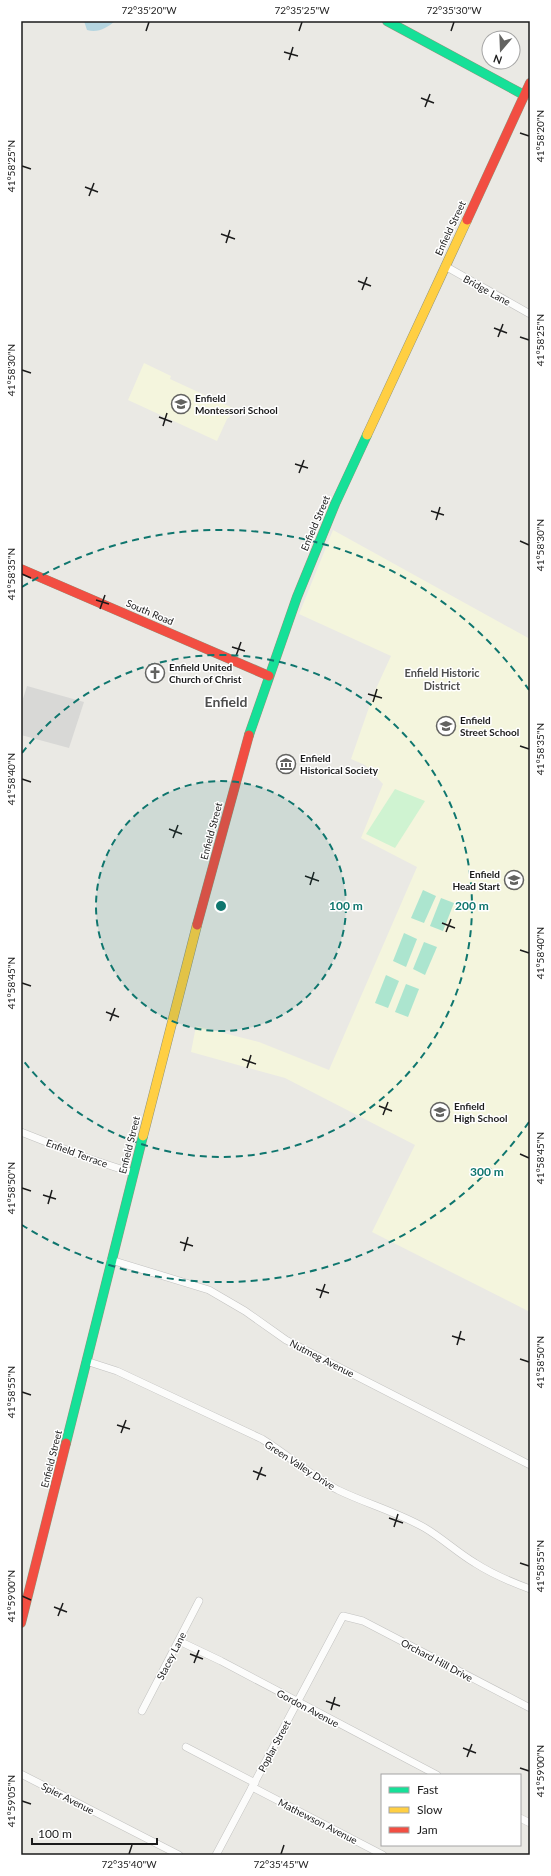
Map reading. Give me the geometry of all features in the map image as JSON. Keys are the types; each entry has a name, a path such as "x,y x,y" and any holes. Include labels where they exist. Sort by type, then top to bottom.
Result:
{"main road":[{"path":"387,21 524,95"},
{"name":"Enfield Street","path":"21,1623 133,1173 233,789 269,676 297,597 333,510 530,83"},
{"name":"South Road","path":"21,568 269,676"}],"street":[{"name":"Bridge Lane","path":"445,266 530,314"},
{"name":"Enfield Terrace","path":"21,1132 87,1158 133,1173"},
{"name":"Nutmeg Avenue","path":"111,1260 208,1290 245,1311 286,1340 530,1465"},
{"name":"Green Valley Drive","path":"86,1361 117,1371 262,1439 322,1481 355,1498 407,1519 426,1529 458,1552 492,1573 530,1589"},
{"name":"Stacey Lane","path":"142,1711 199,1601"},
{"name":"Poplar Street","path":"216,1855 343,1616"},
{"name":"Orchard Hill Drive","path":"343,1616 363,1621 530,1708"},
{"name":"Gordon Avenue","path":"179,1641 221,1661 297,1703 435,1774"},
{"name":"Mathewson Avenue","path":"186,1747 383,1855"},
{"name":"Spier Avenue","path":"21,1774 179,1855"},
{"path":"521,1818 530,1823"}],"shaded area":[{"name":"Enfield Montessori School","path":"144,363 171,376 170,379 235,409 231,416 227,419 217,441 128,400"},
{"path":"333,530 530,639 530,1312 372,1232 415,1145 285,1078 191,1052 196,1026 259,1042 329,1070 417,867 361,838 383,784 365,765 351,759 374,693 391,656 299,614"},
{"path":"27,686 84,702 69,748 21,735 21,705"}],"green space":[{"path":"395,789 425,801 395,848 366,834"},
{"path":"423,890 436,896 424,923 411,918"},
{"path":"441,898 454,903 443,931 430,926"},
{"path":"404,933 417,939 406,967 393,961"},
{"path":"424,942 437,947 425,975 413,969"},
{"path":"386,975 399,981 388,1008 375,1003"},
{"path":"406,984 419,989 408,1017 395,1012"}],"water":[{"path":"84,21 115,21 106,28 91,31 87,30"}],"traffic: fast":[{"path":"387,21 524,95"},
{"path":"249,735 297,597 335,504 367,435"},
{"path":"66,1443 143,1136"}],"traffic: slow":[{"path":"367,435 467,220"},
{"path":"143,1136 197,925"}],"traffic: jam":[{"path":"467,220 530,83"},
{"path":"21,569 269,676"},
{"path":"197,925 249,735"},
{"path":"21,1623 66,1443"}],"place":[{"name":"Enfield Montessori School","path":"181,404"},
{"name":"Enfield United Church of Christ","path":"155,673"},
{"name":"Enfield Street School","path":"446,726"},
{"name":"Enfield Historical Society","path":"286,764"},
{"name":"Enfield Head Start","path":"514,880"},
{"name":"Enfield High School","path":"440,1112"}],"district":[{"name":"Enfield Historic District","path":"442,678"},
{"name":"Enfield","path":"226,701"}]}
